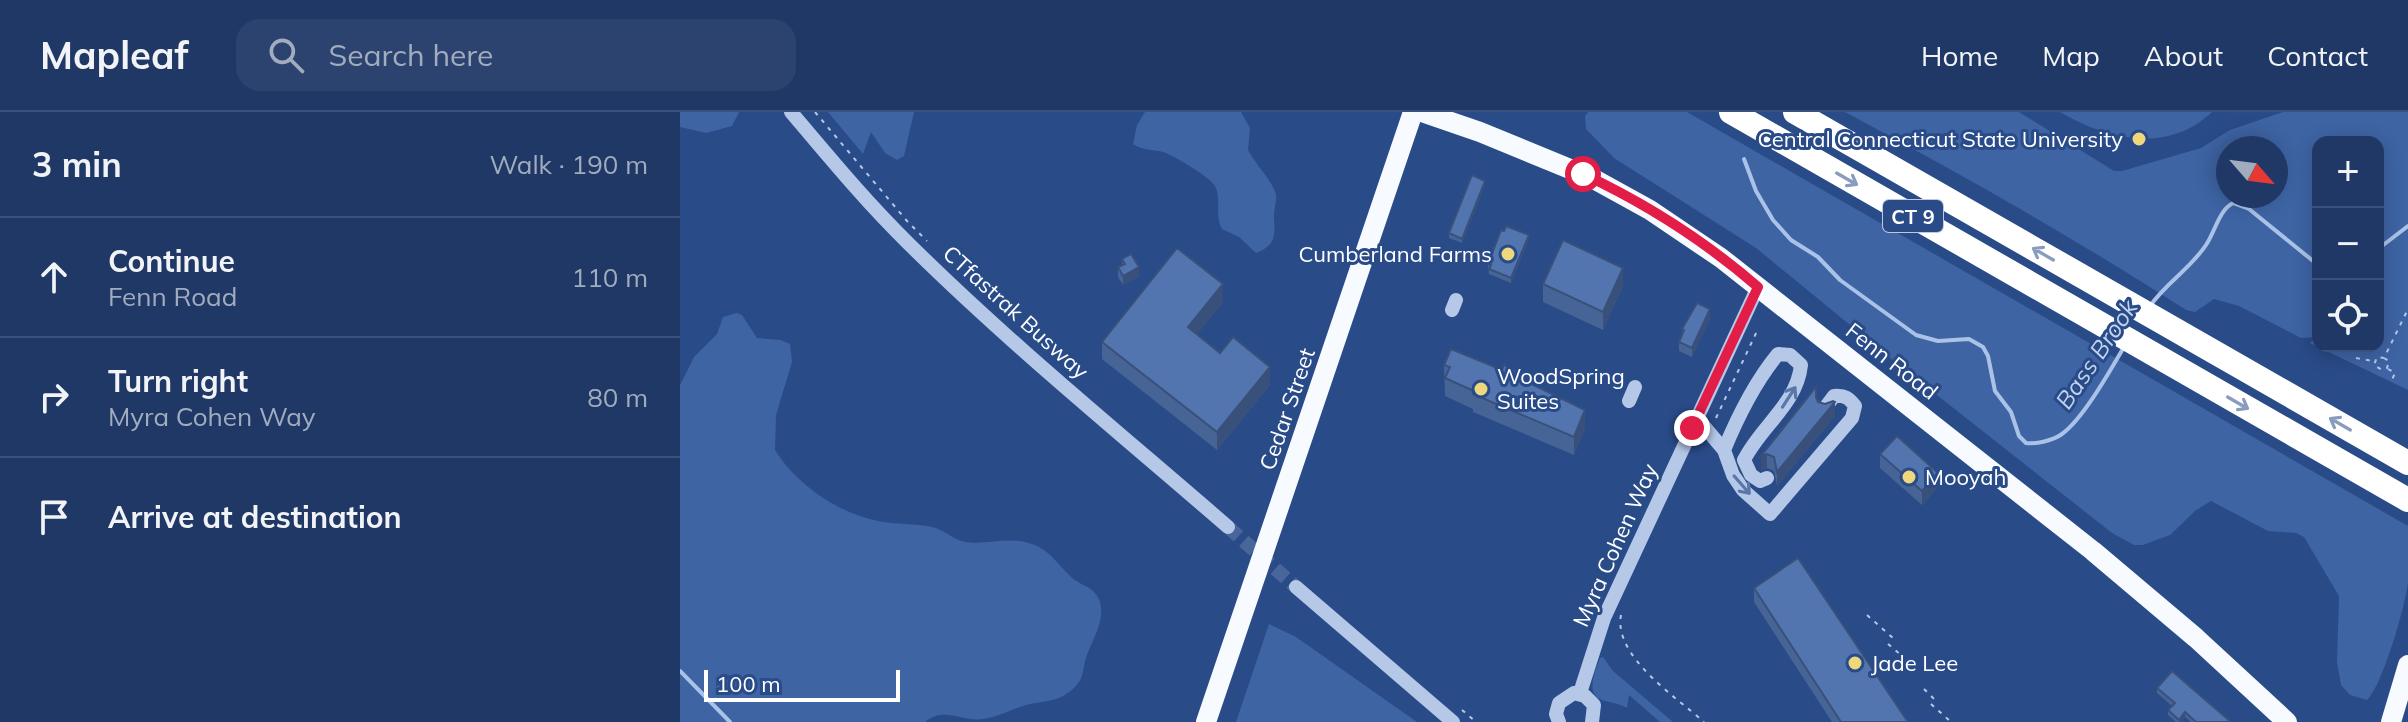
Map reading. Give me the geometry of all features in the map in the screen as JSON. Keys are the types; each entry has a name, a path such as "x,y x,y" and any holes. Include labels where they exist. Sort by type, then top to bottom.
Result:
{"highway":[{"name":"CT 9","path":"1731,112 2408,500"},
{"name":"CT 9","path":"1795,112 2408,463"}],"main road":[{"name":"Cedar Street","path":"1206,722 1413,112"},
{"name":"Fenn Road","path":"1422,112 1480,132 1599,182 1667,221 1733,267 2112,566 2202,643 2287,722"},
{"path":"2391,722 2408,666"}],"street":[{"name":"CTfastrak Busway","path":"791,112 870,203 951,285 1228,527"},
{"name":"Myra Cohen Way","path":"1559,722 1556,714 1559,703 1568,694 1580,693 1589,657 1604,618 1758,287"},
{"path":"1724,450 1749,396 1768,366 1778,354 1790,355 1801,365 1799,381 1744,460 1751,475 1760,481 1767,478"},
{"path":"1697,418 1724,450 1733,475 1743,490 1770,514 1852,418 1855,406 1849,398 1841,395 1834,396 1825,408"},
{"path":"1296,587 1453,722"},
{"path":"1580,693 1594,705 1592,722"}],"path":[{"path":"815,112 929,243"},
{"path":"2384,358 2408,309"},
{"path":"1708,431 1758,329"},
{"path":"2374,361 2377,357 2384,358 2389,361 2387,368"},
{"path":"2356,358 2374,361"},
{"path":"2374,361 2376,367 2395,373 2391,382"},
{"path":"1623,607 1621,635 1628,651 1704,722"},
{"path":"1867,615 1893,638"},
{"path":"1888,644 1901,655"},
{"path":"1924,689 1935,700"},
{"path":"1931,704 1951,722"}],"shaded area":[{"path":"680,112 739,112 732,126 706,133 680,127"},
{"path":"828,112 914,112 904,156 897,160 885,153 871,132 863,154"},
{"path":"1145,112 1241,112 1250,128 1248,150 1276,195 1274,235 1267,247 1256,253 1239,237 1222,229 1217,191 1206,177 1168,154 1133,144 1137,125"},
{"path":"1588,112 1687,112 2408,526 2406,593 2392,644 2373,692 2367,700 2350,695 2341,685 2337,662 2339,596 2304,537 2296,533 2268,531 2211,501 2195,511 2170,535 2143,545 2134,545 2112,533 1756,248 1614,158 1586,129 1585,116"},
{"path":"1845,112 2019,112 2114,171 2201,148 2216,139 2216,208 2288,208 2288,136 2220,136 2283,112 2408,112 2408,390 2329,352 2384,352 2384,136 2312,136 2312,337 2301,338 2239,306 2214,299 2195,312 2186,310 1975,183"},
{"path":"2060,112 2212,112 2176,134 2138,138 2098,130"},
{"path":"737,313 742,315 757,338 790,344 792,362 776,415 775,450 806,485 833,504 878,521 932,527 965,542 1016,541 1038,546 1072,578 1094,592 1101,607 1100,624 1082,677 1074,688 1055,699 983,719 939,715 925,722 680,722 680,385 694,357 717,334 723,317"},
{"path":"1269,624 1296,637 1417,722 1236,722"},
{"path":"1603,657 1613,671 1673,722 1660,722 1629,695 1627,708 1597,697 1592,687 1600,658"}],"building":[{"name":"Cumberland Farms","path":"1472,175 1485,181 1462,239 1449,233"},
{"name":"Cumberland Farms","path":"1506,226 1529,235 1511,278 1489,269 1491,265 1488,264 1501,230 1504,231"},
{"path":"1563,240 1623,268 1603,312 1543,284"},
{"path":"1177,248 1223,284 1188,327 1220,353 1233,337 1270,367 1217,432 1102,342"},
{"path":"1131,254 1139,267 1123,276 1118,267 1125,264 1122,259"},
{"path":"1697,303 1710,309 1692,348 1679,342 1682,329"},
{"path":"1451,349 1502,370 1504,365 1524,374 1521,379 1585,410 1574,437 1473,394 1474,391 1445,378 1450,367 1444,365"},
{"path":"1816,387 1818,402 1835,402 1777,472 1774,457 1767,454 1761,456"},
{"path":"1897,436 1938,473 1922,491 1880,454"},
{"path":"1798,558 1908,722 1841,722 1754,588"},
{"path":"2172,671 2231,722 2196,722 2185,712 2179,720 2168,710 2175,703 2157,688"}],"waterway":[{"name":"Bass Brook","path":"1744,159 1756,191 1773,220 1791,240 1818,257 1840,280 1916,335 1938,341 1969,339 1983,347 1988,356 1995,391 2011,412 2019,436 2026,443 2049,440 2070,427 2096,394 2124,347"},
{"name":"Bass Brook","path":"2150,306 2200,254 2221,216 2233,203 2249,209 2312,260"},
{"name":"Bass Brook","path":"2384,244 2408,226"},
{"path":"680,671 730,722"}],"tunnel":[{"path":"1228,527 1296,587"}],"place":[{"name":"Central Connecticut State University","path":"2139,139"},
{"name":"Cumberland Farms","path":"1508,254"},
{"name":"WoodSpring Suites","path":"1481,389"},
{"name":"Mooyah","path":"1909,477"},
{"name":"Jade Lee","path":"1855,663"}],"route":[{"path":"1583,174 1660,216 1758,287 1692,428"}]}
